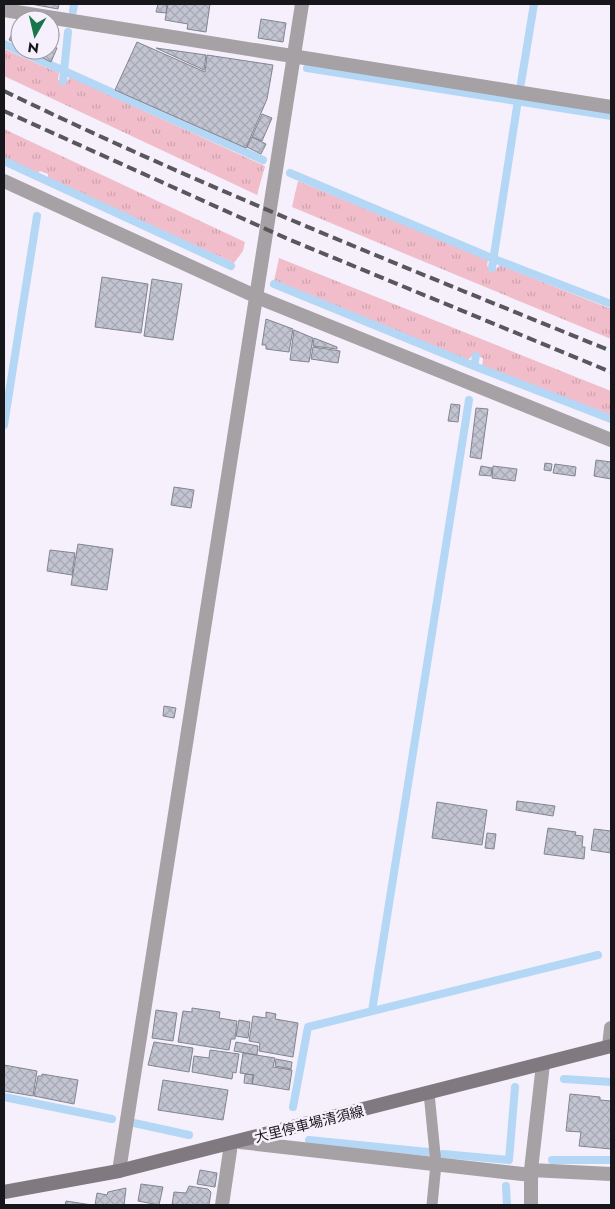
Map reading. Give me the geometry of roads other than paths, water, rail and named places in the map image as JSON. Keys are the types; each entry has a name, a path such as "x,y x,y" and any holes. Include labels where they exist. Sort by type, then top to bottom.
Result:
{"main road":[{"name":"大里停車場清須線","path":"4,1192 119,1172 610,1046"}],"street":[{"path":"119,1172 302,4"},
{"path":"4,10 293,58 611,107"},
{"path":"4,180 257,297 611,440"},
{"path":"610,1046 611,1028"},
{"path":"531,1205 531,1172 543,1064"},
{"path":"222,1205 236,1143 531,1172 611,1174"}],"lane":[{"path":"429,1093 436,1164 432,1205"}],"waterway":[{"path":"73,11 74,4"},
{"path":"521,83 534,4"},
{"path":"63,81 68,32"},
{"path":"4,44 263,160"},
{"path":"307,68 611,116"},
{"path":"492,268 518,100"},
{"path":"4,161 231,266"},
{"path":"290,173 494,259 611,304"},
{"path":"4,425 37,216"},
{"path":"274,284 474,366 611,419"},
{"path":"474,366 476,356"},
{"path":"372,1011 469,400"},
{"path":"293,1107 308,1027 598,955"},
{"path":"564,1079 611,1082"},
{"path":"443,1154 509,1160 515,1087"},
{"path":"4,1097 112,1119"},
{"path":"134,1123 189,1135"},
{"path":"309,1140 428,1152"},
{"path":"552,1160 611,1160"},
{"path":"506,1186 507,1205"}],"railway":[{"path":"4,91 229,194 611,351"},
{"path":"4,111 288,239 611,372"}]}
